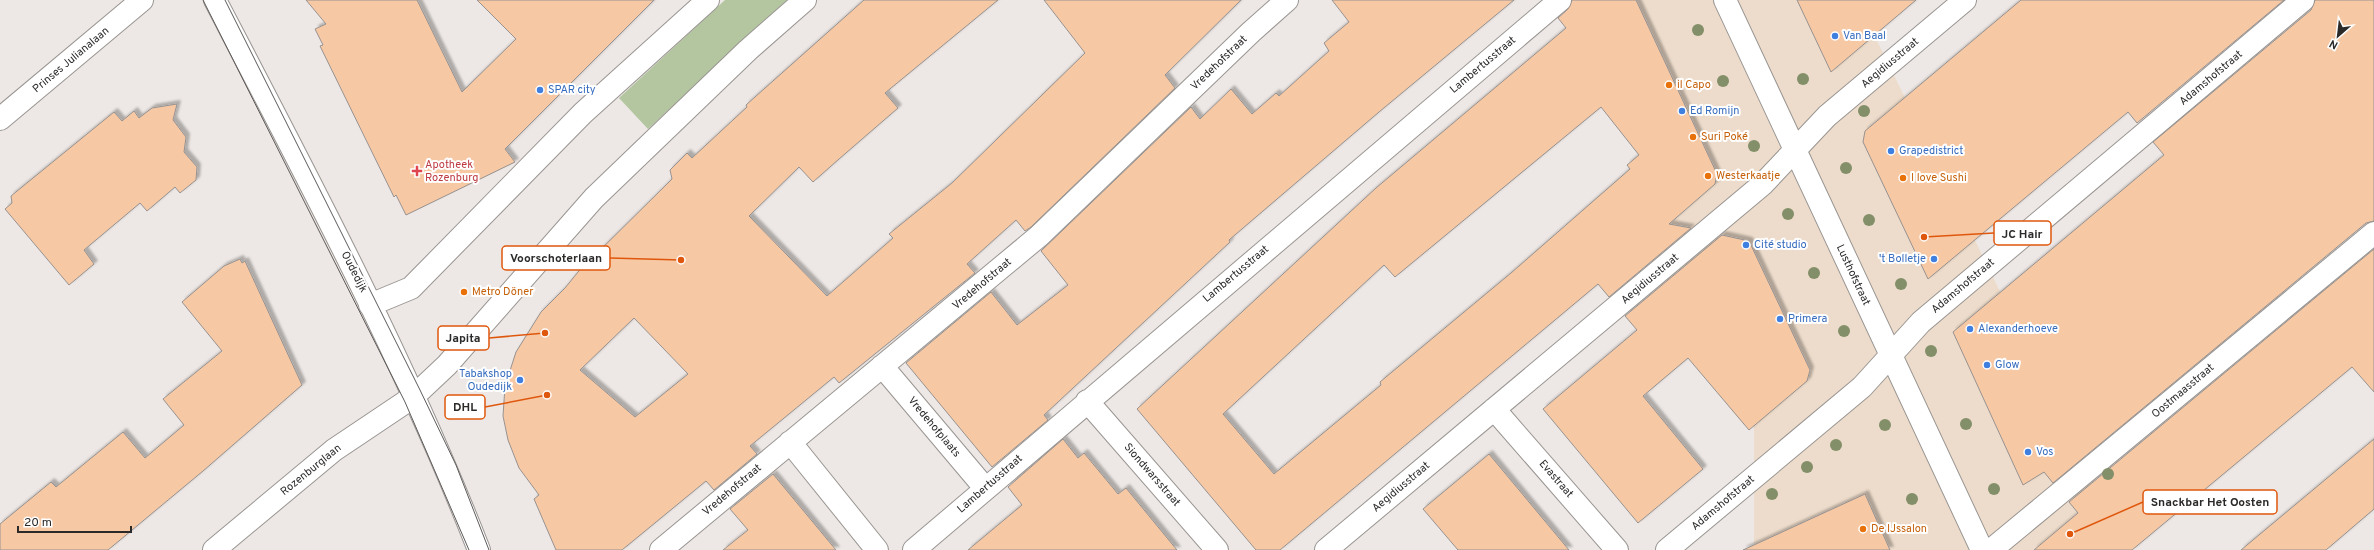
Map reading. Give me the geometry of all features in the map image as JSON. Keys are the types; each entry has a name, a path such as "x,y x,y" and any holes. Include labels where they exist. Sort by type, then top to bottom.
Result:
{"street":[{"name":"Prinses Julianalaan","path":"0,120 142,0"},
{"name":"Oudedijk","path":"214,0 370,304 413,397 479,550"},
{"path":"370,304 411,288 583,113 708,0"},
{"name":"Rozenburglaan","path":"214,550 334,450 413,397 447,365 594,198 748,50 805,0"},
{"name":"Vredehofstraat","path":"661,550 1039,236 1246,37 1288,0"},
{"name":"Lambertusstraat","path":"914,550 1087,401 1560,0"},
{"name":"Lusthofstraat","path":"1725,0 1982,550"},
{"name":"Aegidiusstraat","path":"1326,550 1763,184 1827,116 1965,0"},
{"name":"Adamshofstraat","path":"1668,550 1862,388 1921,322 2303,0"},
{"name":"Oostmaasstraat","path":"1991,550 2374,233"},
{"name":"Vredehofplaats","path":"882,366 985,488"},
{"name":"Siondwarsstraat","path":"1087,401 1217,550"},
{"name":"Evastraat","path":"1494,409 1617,550"},
{"path":"790,442 877,550"}],"shaded area":[{"path":"1575,0 1857,0 2127,550 1759,550 1754,545 1754,426 1744,425 1728,406 1742,394 1660,304 1654,236 1635,174 1627,165 1639,155"}],"green space":[{"path":"725,0 787,0 648,129 619,98"}],"building":[{"path":"306,0 417,0 462,92 516,39 477,0 654,0 505,149 515,162 406,215 396,195 394,197 320,46 323,45 315,29 326,24"},
{"path":"864,0 998,0 885,93 898,108 813,182 799,167 749,216 827,296 893,238 889,234 952,183 1085,53 1044,0 1241,0 1165,75 1175,88 1031,227 1025,231 1016,220 967,264 975,273 839,383 834,377 750,446 757,454 714,490 706,481 622,550 556,550 534,499 539,495 519,468 508,440 503,416 505,386 516,352 541,312 565,288 578,272 672,179 670,170 687,153 692,158 747,107 746,105","holes":["634,318 688,374 635,417 580,370"]},
{"path":"1332,0 1514,0 1379,112 1229,240 1230,242 1044,415 1048,420 992,467 906,363 991,292 1017,325 1068,285 1041,251 1191,107 1200,119 1231,89 1252,114 1276,93 1279,96 1329,51 1324,43 1349,22"},
{"path":"1572,0 1636,0 1717,174 1715,184 1669,224 1691,228 1609,297 1598,284 1280,550 1256,550 1137,409 1376,188 1566,28 1558,18 1568,9","holes":["1601,107 1639,155 1627,165 1630,169 1511,273 1380,382 1381,385 1274,474 1223,414 1384,265 1395,277"]},
{"path":"1797,0 1916,0 1831,72"},
{"path":"2021,0 2284,0 2137,123 2128,112 1928,279 1863,142 1865,131"},
{"path":"2315,0 2374,0 2374,221 2366,223 2053,483 2044,472 2023,485 1953,332 2164,155 2153,142 2311,10"},
{"path":"177,104 173,120 186,137 184,152 197,167 196,180 180,193 175,187 147,211 140,203 84,250 94,264 69,285 5,209 12,203 11,196 114,112 122,121 134,111 139,118 152,108"},
{"path":"1722,235 1749,241 1810,370 1807,381 1749,430 1688,358 1643,396 1703,469 1638,523 1543,409 1637,330 1625,316"},
{"path":"2374,249 2374,392 2352,367 2132,550 2034,550 2078,513 2069,502"},
{"path":"240,259 242,263 245,261 302,385 203,471 108,550 0,550 0,524 51,482 56,487 123,432 145,458 184,425 163,399 222,351 182,302 224,266"},
{"path":"1063,439 1078,458 1084,453 1118,494 1126,488 1177,550 968,550 1022,505 1008,487"},
{"path":"2374,439 2374,509 2326,550 2241,550"},
{"path":"1489,454 1569,550 1458,550 1423,509"},
{"path":"773,474 836,550 723,550 748,530 730,509"},
{"path":"1865,494 1890,550 1743,550"}],"tram line":[{"path":"203,0 405,402 469,550"},
{"path":"225,0 420,390 456,465 489,550"}],"place":[{"name":"Van Baal","path":"1835,36"},
{"name":"il Capo","path":"1669,85"},
{"name":"SPAR city","path":"540,90"},
{"name":"Ed Romijn","path":"1682,111"},
{"name":"Suri Poké","path":"1693,137"},
{"name":"Grapedistrict","path":"1891,151"},
{"name":"Apotheek Rozenburg","path":"417,171"},
{"name":"Westerkaatje","path":"1708,176"},
{"name":"I love Sushi","path":"1903,178"},
{"name":"JC Hair","path":"1924,237"},
{"name":"Cité studio","path":"1746,245"},
{"name":"'t Bolletje","path":"1934,259"},
{"name":"Voorschoterlaan","path":"681,260"},
{"name":"Metro Döner","path":"464,292"},
{"name":"Primera","path":"1780,319"},
{"name":"Alexanderhoeve","path":"1970,329"},
{"name":"Japita","path":"545,333"},
{"name":"Glow","path":"1987,365"},
{"name":"Tabakshop Oudedijk","path":"520,380"},
{"name":"DHL","path":"547,395"},
{"name":"Vos","path":"2028,452"},
{"name":"De IJssalon","path":"1863,529"},
{"name":"Snackbar Het Oosten","path":"2070,534"}]}
